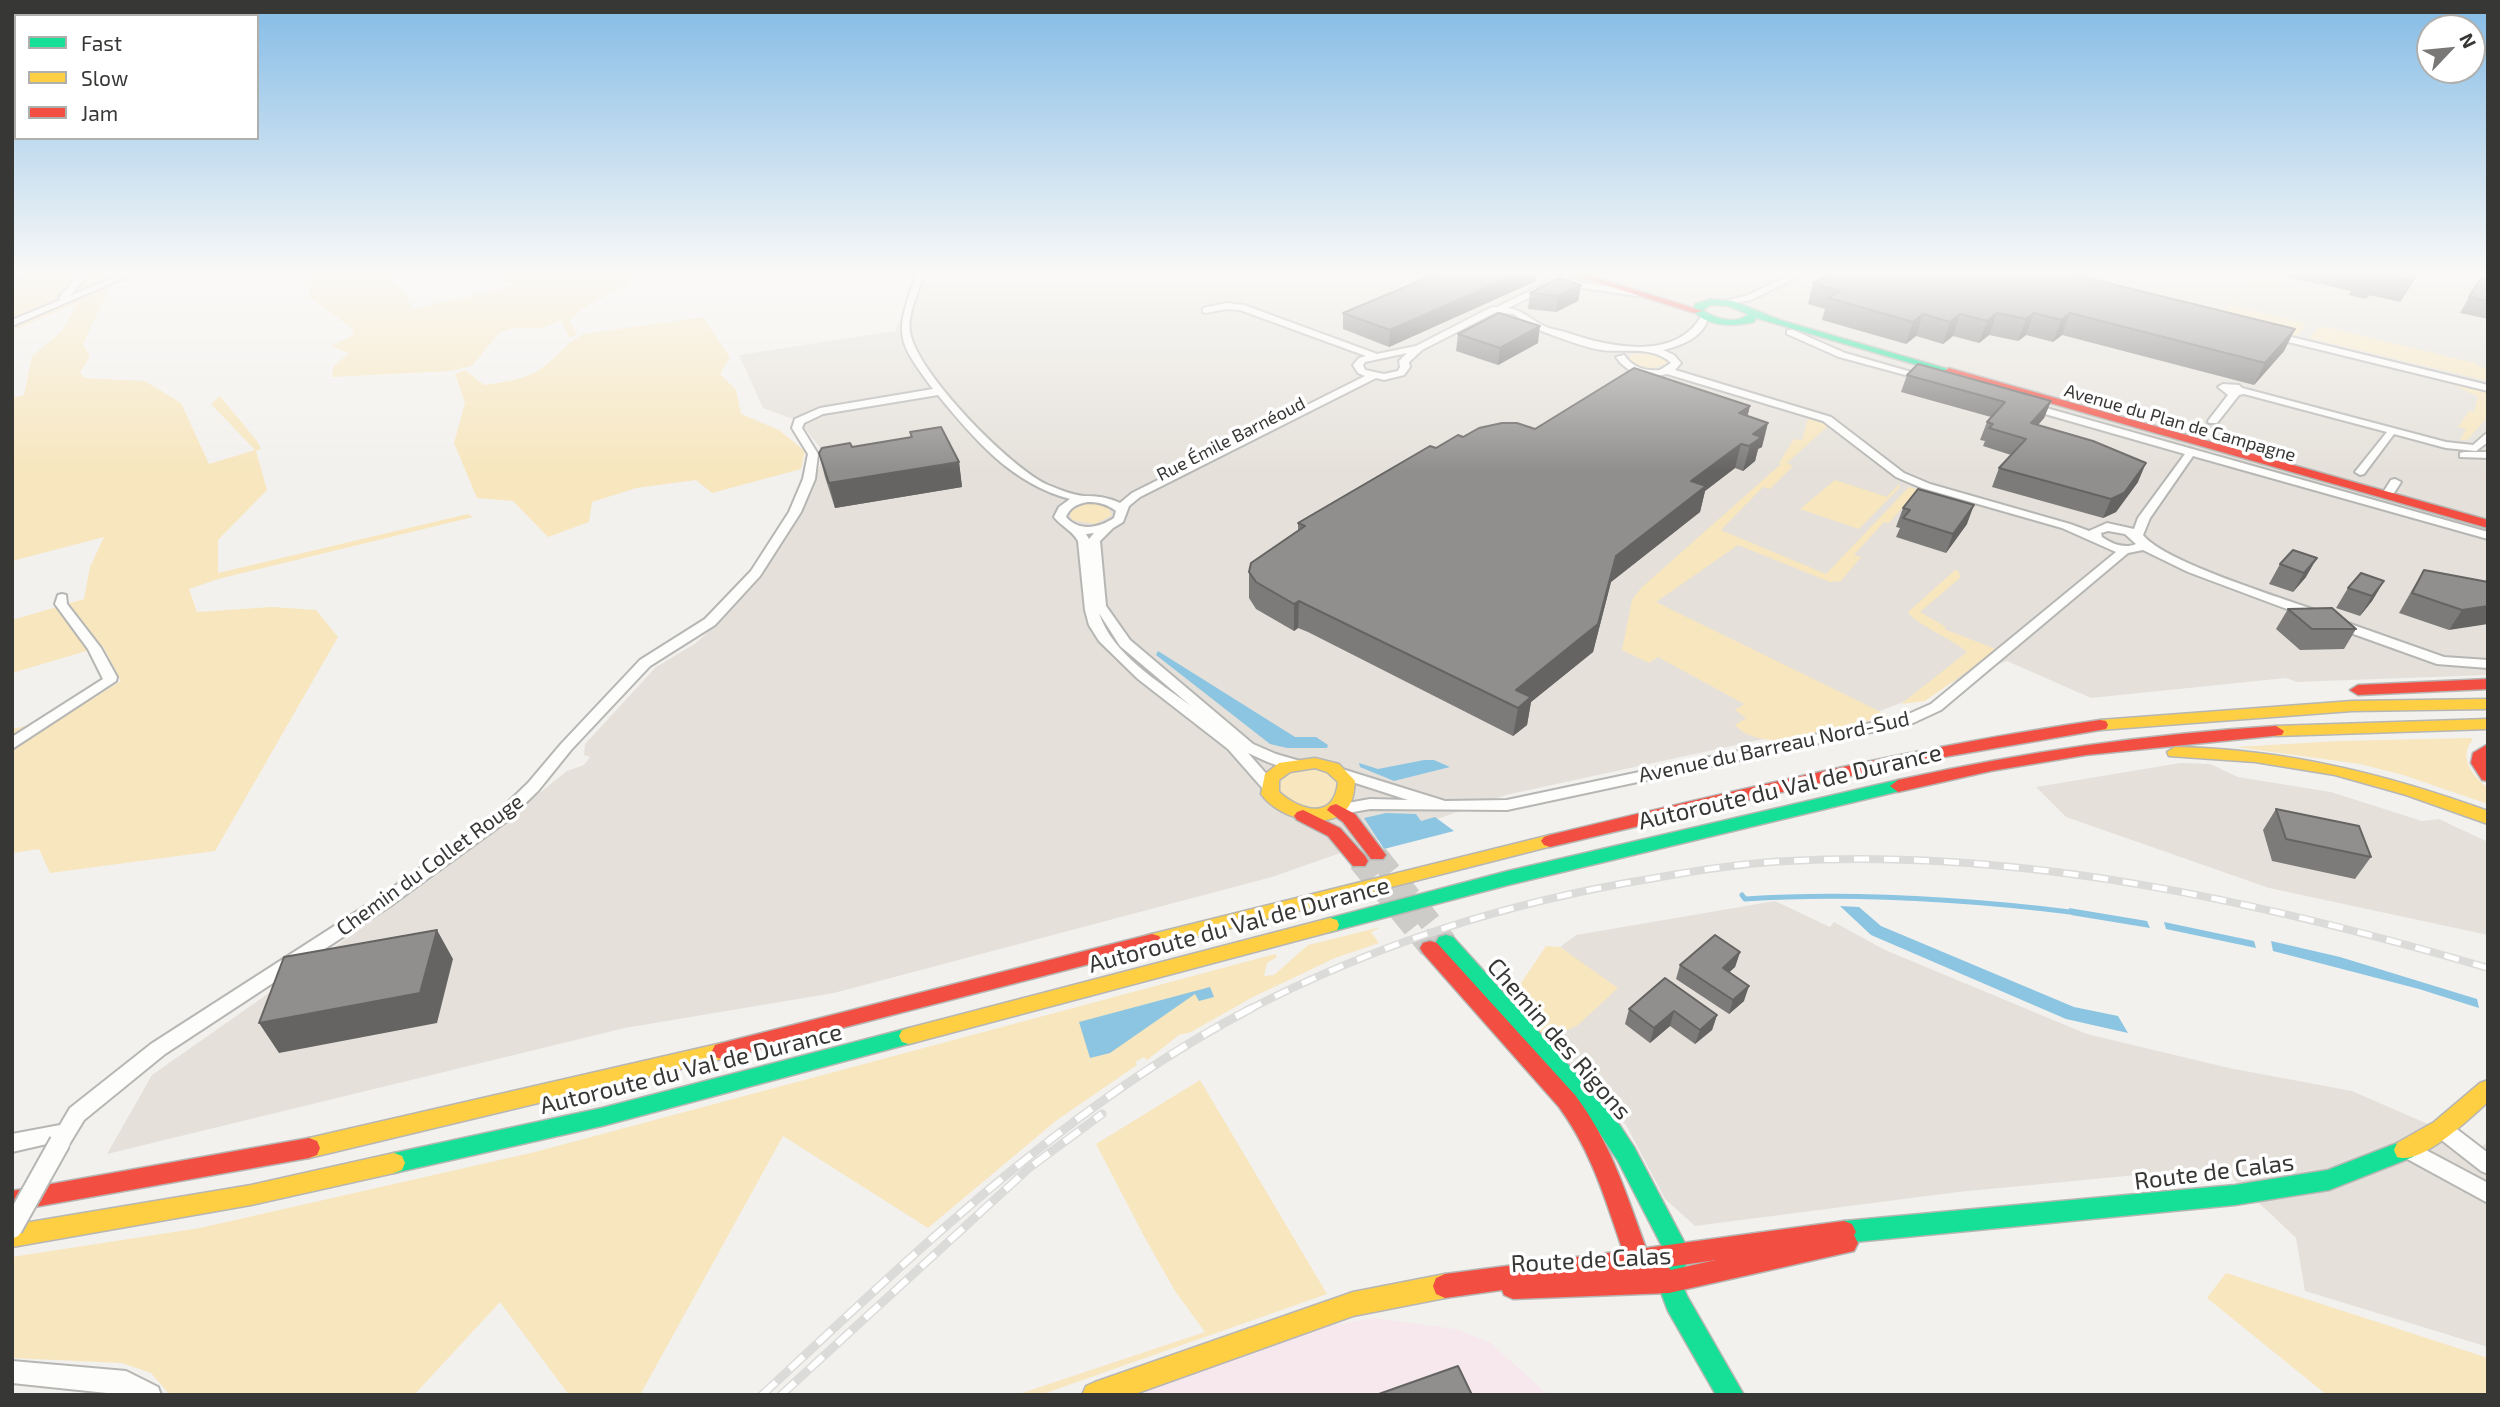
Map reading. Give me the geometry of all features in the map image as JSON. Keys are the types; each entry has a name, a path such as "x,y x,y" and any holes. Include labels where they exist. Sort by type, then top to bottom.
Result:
{"main road":[{"name":"Avenue du Plan de Campagne","path":"1817,340 2488,530"},
{"name":"Avenue du Plan de Campagne","path":"1831,340 2488,524"},
{"path":"2126,722 2161,709 2192,705 2343,691 2488,684"},
{"name":"Autoroute du Val de Durance","path":"12,1201 261,1159 634,1074 1438,868 1822,774 1993,740 2126,722 2352,706 2488,704"},
{"name":"Autoroute du Val de Durance","path":"12,1236 251,1195 601,1117 1520,875 1980,766 2200,735 2337,727 2488,724"},
{"path":"2488,749 2480,757 2479,763 2488,776"},
{"path":"1980,766 2032,771 2161,753 2226,753 2368,778 2449,802 2488,818"},
{"path":"1302,815 1315,816 1336,810 1348,797 1349,789 1342,774 1324,765 1295,764 1277,772 1269,786 1270,794 1279,807 1302,815 1334,832 1359,861"},
{"path":"1336,810 1349,818 1377,855"},
{"name":"Chemin des Rigons","path":"1638,1259 1603,1160 1587,1128 1438,945 1603,1119 1626,1154 1678,1253"},
{"name":"Route de Calas","path":"1094,1395 1342,1307 1426,1289 1817,1235 2282,1189 2329,1180 2407,1149 2442,1129 2488,1089"},
{"name":"Route de Calas","path":"1426,1289 1616,1286 1669,1282 1919,1227"},
{"path":"1669,1282 1678,1253"},
{"path":"1638,1259 1669,1282 1677,1303 1731,1395"}],"street":[{"path":"908,340 913,353 990,448 1043,488 1062,510 1061,521 1078,530 1108,527"},
{"path":"1328,340 1379,357"},
{"name":"Rue Émile Barnéoud","path":"1098,499 1131,491 1361,365 1379,357 1419,348 1436,340"},
{"path":"1581,340 1632,351 1675,345 1683,340"},
{"path":"1807,340 1842,355 1939,382"},
{"path":"2293,340 2488,386"},
{"path":"1598,345 1621,357 1624,364 1638,370 1671,369 1835,422 1900,475 1926,486 2135,545 2412,652 2442,661 2488,664"},
{"path":"1671,356 1675,345"},
{"path":"1348,347 1373,376"},
{"name":"Rue Émile Barnéoud","path":"1108,527 1119,520 1122,510 1136,495 1373,376 1396,375 1404,370 1404,364 1419,348"},
{"path":"1647,350 1671,356 1676,363 1671,369"},
{"path":"1621,357 1632,351"},
{"name":"Rue Émile Barnéoud","path":"1379,357 1404,364"},
{"path":"1952,385 2488,536"},
{"name":"Chemin du Collet Rouge","path":"62,1137 77,1114 158,1049 318,947 502,817 533,787 566,747 645,663 710,622 756,573 796,512 809,479 813,454 797,428 799,421 820,411 942,391"},
{"path":"2235,392 2256,401 2458,454 2488,455"},
{"path":"2213,421 2235,392"},
{"path":"2235,392 2446,445 2476,448 2488,435"},
{"path":"2360,472 2389,435"},
{"path":"2135,545 2144,518 2188,456"},
{"path":"1043,488 1083,499 1113,502 1122,510"},
{"path":"1062,510 1083,499"},
{"path":"2099,537 2114,528 2131,526 2144,518"},
{"path":"1108,527 1094,540 1100,606 1114,630 1137,655 1248,747 1271,758 1295,764"},
{"path":"2114,528 2135,545"},
{"path":"1078,530 1083,541 1091,611 1103,637 1131,666 1251,765 1269,786"},
{"path":"2095,572 2107,553 2099,537"},
{"name":"Avenue du Barreau Nord-Sud","path":"1336,810 1370,804 1507,805 1908,720 1936,707 1990,664 2095,572 2135,545"},
{"path":"12,744 109,681 110,677 94,648 61,604 62,598"},
{"name":"Avenue du Barreau Nord-Sud","path":"1342,774 1445,806"},
{"path":"2442,1129 2488,1165"},
{"path":"12,1143 62,1137"},
{"path":"12,1228 62,1137"},
{"path":"2407,1149 2488,1194"},
{"path":"12,1372 126,1382 150,1395"}],"shaded area":[{"path":"52,340 85,340 83,344 90,357 80,372 84,378 145,381 181,403 209,464 255,450 211,404 220,396 261,449 256,451 267,490 218,540 218,573 468,514 473,517 218,579 189,589 197,612 272,607 316,610 338,637 215,851 50,873 39,849 12,853 12,729 61,718 121,681 103,646 12,673 12,620 84,599 90,567 104,537 12,561 12,398 24,395 32,356"},
{"path":"344,340 494,340 472,366 450,371 332,377 333,367 349,353 331,346"},
{"path":"575,340 718,340 730,357 720,374 736,390 741,414 779,430 805,451 801,469 712,493 696,480 636,488 592,502 589,522 548,537 513,501 477,498 454,443 465,403 455,374 465,370 484,385 513,380 539,370"},
{"path":"839,340 2488,340 2488,675 2297,682 2286,678 2091,698 2007,661 1865,717 1506,795 1272,877 834,993 625,1028 107,1154 152,1075 437,875 567,771 584,765 590,757 584,755 585,744 656,667 696,643 753,584 800,515 820,465 819,446 793,419 763,408 739,355"},
{"path":"2316,340 2378,340 2478,364 2477,366 2488,369 2488,381"},
{"path":"1651,353 1667,359 1669,364 1647,369 1628,360 1633,354"},
{"path":"2441,378 2488,390 2488,417 2467,440 2460,440 2466,429 2458,427 2469,411 2474,412 2478,397"},
{"path":"1808,418 1829,425 1787,463 1793,466 1770,489 1763,487 1721,530 1826,574 1909,487 1985,509 1916,492 1889,523 1884,522 1854,555 1861,557 1841,581 1830,582 1738,545 1656,602 1887,715 1808,737 1766,739 1749,735 1735,725 1746,718 1735,710 1744,704 1658,657 1649,663 1622,650 1632,600 1641,588 1781,464 1779,463 1794,439 1802,440"},
{"path":"1835,480 1887,497 1899,484 1900,487 1859,529 1800,509"},
{"path":"1089,503 1107,506 1112,515 1095,524 1072,520 1072,510"},
{"path":"1955,570 1959,572 1960,578 1920,612 1946,627 1944,629 1998,650 1925,701 1901,704 1967,652 1908,612"},
{"path":"2473,740 2468,746 2467,759 2472,772 2488,788 2488,804 2403,775 2360,764 2236,747 2339,741"},
{"path":"2180,763 2210,764 2238,777 2331,792 2422,821 2439,819 2488,842 2488,935 2269,888 2066,817 2036,787"},
{"path":"1317,769 1330,774 1338,783 1329,802 1318,808 1305,808 1290,802 1279,792 1282,779 1291,772"},
{"path":"1775,901 1830,927 1834,922 1885,950 2087,1034 2229,1068 2352,1091 2481,1147 2488,1141 2488,1347 2305,1291 2296,1238 2221,1167 1958,1192 1695,1226 1665,1199 1626,1125 1546,1040 1614,988 1560,947 1576,935"},
{"path":"1381,927 1371,932 1379,943 1335,958 1253,997 1191,1032 1179,1035 1147,1060 1144,1057 1135,1062 1137,1065 1057,1120 928,1228 783,1136 640,1395 569,1395 500,1302 414,1395 170,1395 151,1373 122,1363 12,1358 12,1257 200,1228 535,1152 1275,954 1277,957 1267,963 1264,976 1274,975 1308,945"},
{"path":"1546,946 1560,947 1618,988 1578,1025 1546,1040 1509,1001"},
{"path":"1200,1080 1327,1294 1040,1395 1016,1395 1205,1332 1175,1291 1096,1144"},
{"path":"2226,1273 2488,1358 2488,1395 2327,1395 2207,1298"},
{"path":"1374,1318 1455,1329 1491,1343 1548,1395 1133,1395 1323,1327"}],"water":[{"path":"1158,651 1295,737 1316,737 1328,745 1327,748 1287,748 1270,744 1156,655"},
{"path":"1434,760 1450,767 1394,781 1360,767 1359,763 1378,769"},
{"path":"1386,813 1416,814 1421,821 1435,817 1454,831 1384,849 1364,818"},
{"path":"1840,906 1859,907 1881,926 2074,1007 2118,1016 2128,1033 2066,1019 1871,935"},
{"path":"2069,908 2147,921 2150,928 2071,915"},
{"path":"2164,922 2254,941 2256,948 2166,929"},
{"path":"2271,941 2340,957 2477,999 2479,1008 2419,989 2273,951"},
{"path":"1210,987 1214,997 1199,1001 1195,994 1110,1053 1090,1058 1079,1022"}],"building":[{"path":"1475,340 1515,340 1500,348"},
{"path":"2174,340 2286,340 2265,363"},
{"path":"1918,364 2051,401 2031,423 2093,441 2146,463 2124,493 2111,499 1999,468 2026,439 1989,428 1993,424 1987,422 2005,402 1907,375"},
{"path":"1634,368 1750,406 1739,413 1768,423 1753,434 1761,437 1759,439 1749,446 1741,444 1691,481 1706,486 1616,556 1598,624 1516,690 1531,697 1518,708 1299,601 1294,604 1256,582 1249,572 1251,563 1305,526 1298,523 1430,446 1436,448 1458,435 1463,437 1479,428 1502,423 1517,423 1535,429"},
{"path":"941,427 959,462 829,483 819,453 822,448 850,443 852,447 912,437 910,432"},
{"path":"1918,489 1974,505 1953,534 1903,518 1910,510 1903,508"},
{"path":"2293,550 2317,558 2304,573 2280,564"},
{"path":"2424,570 2488,582 2488,606 2462,610 2412,593"},
{"path":"2361,573 2384,581 2372,596 2348,588"},
{"path":"2332,608 2356,629 2312,629 2288,609"},
{"path":"2276,809 2359,826 2371,857 2286,839"},
{"path":"437,930 420,993 259,1023 284,957"},
{"path":"1715,935 1740,952 1723,968 1749,986 1733,1000 1680,965"},
{"path":"1665,978 1717,1015 1700,1030 1674,1011 1654,1028 1629,1009"},
{"path":"1458,1366 1472,1395 1376,1395"}],"waterway":[{"path":"1742,895 1745,899 1827,896 1908,898 2070,912"}],"tunnel":[{"path":"2188,456 2213,421"},
{"path":"1377,855 1446,942"},
{"path":"1359,861 1430,948"}],"railway":[{"path":"1252,1008 1346,964 1497,912 1672,875 1788,861 1877,859 1966,863 2142,885 2317,922 2488,968"},
{"path":"762,1395 935,1236 1055,1136 1184,1047 1252,1008"},
{"path":"781,1395 1029,1168 1102,1114"}],"traffic: fast":[{"path":"1838,340 1949,371"},
{"path":"1330,925 1508,878 1898,786"},
{"path":"1446,942 1603,1119 1626,1154 1678,1253 1675,1264"},
{"path":"394,1163 602,1117 909,1036"},
{"path":"1844,1232 2235,1195 2329,1180 2405,1150"},
{"path":"1662,1277 1669,1282 1677,1303 1731,1395"}],"traffic: slow":[{"path":"2100,725 2352,706 2488,704"},
{"path":"2276,731 2488,724"},
{"path":"2175,752 2255,756 2335,770 2412,791 2488,818"},
{"path":"1315,763 1333,768 1347,781 1345,796 1339,807 1330,813 1305,814 1280,803 1270,794 1271,778 1285,767 1315,763"},
{"path":"1152,941 1550,841"},
{"path":"909,1036 1330,925"},
{"path":"309,1148 722,1051"},
{"path":"2405,1150 2442,1129 2488,1089"},
{"path":"12,1236 251,1195 394,1163"},
{"path":"1095,1395 1353,1304 1445,1286"}],"traffic: jam":[{"path":"1949,371 2488,524"},
{"path":"2358,690 2488,684"},
{"path":"1550,841 1892,761 2100,725"},
{"path":"1898,786 1944,775 2086,750 2181,738 2276,731"},
{"path":"2488,749 2479,757 2479,763 2488,776"},
{"path":"1336,810 1349,818 1377,855"},
{"path":"1303,816 1334,832 1359,861"},
{"path":"722,1051 1152,941"},
{"path":"1430,948 1567,1101 1587,1128 1603,1160 1638,1259 1662,1277"},
{"path":"12,1201 309,1148"},
{"path":"1445,1286 1844,1232"},
{"path":"1513,1287 1669,1282 1846,1243"}]}
